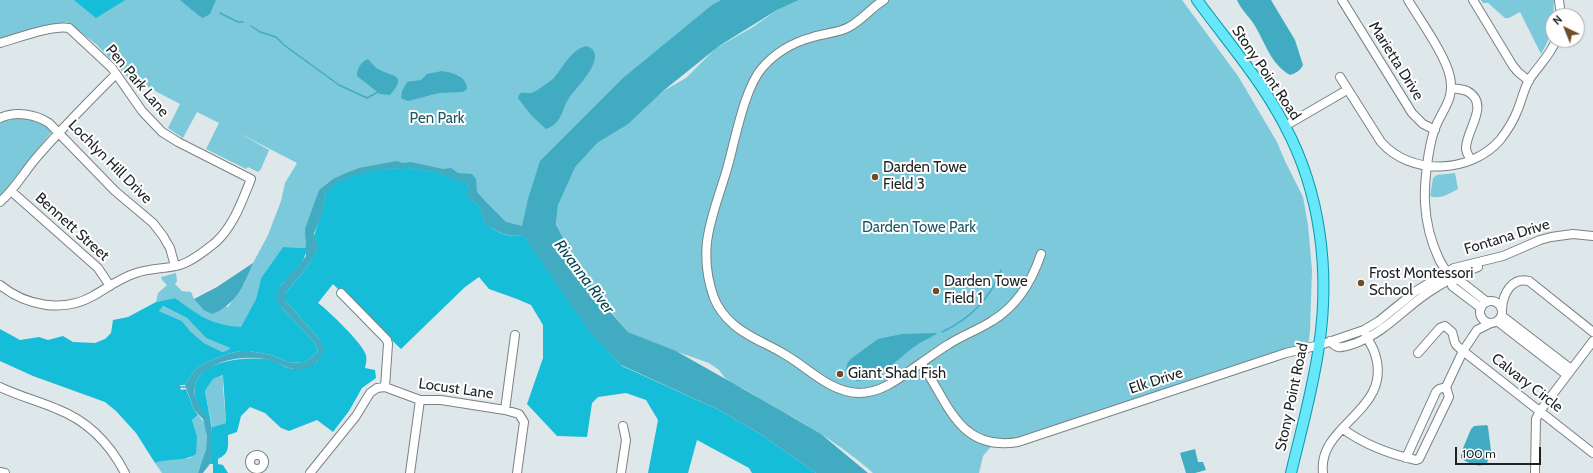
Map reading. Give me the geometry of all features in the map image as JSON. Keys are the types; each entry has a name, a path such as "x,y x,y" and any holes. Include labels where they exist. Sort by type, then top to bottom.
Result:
{"main road":[{"name":"Stony Point Road","path":"1197,0 1261,86 1285,126 1307,178 1318,221 1323,276 1320,345 1291,473"}],"street":[{"path":"884,0 849,27 802,40 779,53 761,69 749,90 711,223 707,244 706,259 714,298 722,312 741,330 786,355 827,383 837,388 860,393 881,389 893,383 948,344 982,327 1003,314 1019,298 1025,289 1036,269 1041,254"},
{"name":"Marietta Drive","path":"1342,0 1412,113 1423,124 1435,130"},
{"path":"1408,0 1446,63 1452,88 1448,105 1435,130 1425,192 1427,219 1435,251 1451,279 1452,286 1485,306 1499,303 1498,317"},
{"path":"1473,0 1513,66 1518,72 1529,80"},
{"name":"Pen Park Lane","path":"0,42 54,28 69,28 116,74 138,106 162,132 178,142 251,179 238,211 228,229 204,251 186,263 175,266"},
{"path":"1340,77 1381,142 1389,151 1397,157 1413,163 1428,166 1456,165 1471,160 1489,150 1506,131 1513,120 1529,80 1549,55 1552,48"},
{"path":"0,202 11,191 33,162 59,132 116,74"},
{"path":"1452,88 1466,90 1473,96 1477,103 1477,112 1466,148 1471,160"},
{"path":"1285,126 1347,90"},
{"name":"Lochlyn Hill Drive","path":"0,118 14,114 36,116 49,123 115,191 153,223 170,248 175,266"},
{"name":"Bennett Street","path":"11,191 98,268 110,286"},
{"name":"Fontana Drive","path":"1330,341 1364,330 1379,321 1416,290 1454,268 1503,256 1540,240 1551,237 1573,234 1593,236"},
{"path":"1330,341 1334,345 1341,347 1350,346 1368,338 1381,331 1429,292 1466,271 1495,261 1503,256"},
{"path":"0,285 16,296 25,300 36,304 56,306 83,301 135,274 175,266"},
{"path":"1477,330 1498,317 1506,293 1513,283 1522,280 1529,281 1593,332"},
{"path":"310,473 356,416 370,393 377,388 385,387 387,340 341,293"},
{"path":"1343,429 1371,446 1393,455 1416,460 1422,454 1449,397 1446,387 1463,351 1477,330 1485,306 1506,293"},
{"path":"1485,306 1485,322 1498,317"},
{"path":"1498,317 1569,372"},
{"name":"Calvary Circle","path":"1418,353 1440,328 1445,326 1452,332 1455,345 1593,453"},
{"path":"1324,473 1323,460 1328,448 1370,399 1376,387 1376,361 1374,352 1364,330"},
{"path":"505,410 515,335"},
{"name":"Elk Drive","path":"921,363 950,412 959,424 971,434 980,438 1001,443 1018,442 1286,353 1320,345 1330,341"},
{"path":"1535,473 1536,419 1540,411 1593,341"},
{"path":"0,387 58,409 81,422 103,440 118,460 125,473"},
{"name":"Locust Lane","path":"385,387 420,400 434,399 516,412 522,416 524,422 517,473"},
{"path":"1406,458 1436,392 1439,389 1446,387"},
{"path":"410,473 420,400"},
{"path":"621,473 626,440 623,426"},
{"path":"0,472 5,473"}],"green space":[{"name":"Pen Park","path":"0,0 755,0 549,160 534,229 396,343 306,259 332,180 319,190 305,241 307,248 283,247 261,278 256,299 241,328 230,327 213,322 198,314 175,298 156,302 158,293 167,285 161,277 176,273 177,281 175,284 182,291 191,292 194,299 228,307 245,282 268,235 281,201 285,183 297,163 239,133 269,150 261,169 258,172 248,167 246,169 206,149 219,123 197,112 183,138 168,128 180,104 136,81 133,83 96,44 67,22 0,41"},
{"name":"Darden Towe Park","path":"799,0 1182,0 1238,76 1277,142 1303,197 1308,225 1312,270 1308,347 1022,442 995,442 983,456 979,473 873,473 858,460 810,427 733,384 725,378 719,370 709,363 628,332 596,293 587,276 577,265 556,228 558,205 576,157 658,94 686,78 716,48 753,27 777,10"},
{"path":"1481,0 1554,0 1554,8 1545,8 1545,47 1541,54 1520,12 1509,18 1505,18 1488,3 1483,3"},
{"path":"15,117 36,120 44,123 53,130 0,197 0,121"},
{"path":"1455,173 1458,189 1441,197 1430,196 1433,178 1437,175"},
{"path":"162,306 187,318 206,338 230,348 221,352 204,343 190,331 182,321 159,311"},
{"path":"224,375 223,387 226,423 212,427 205,391 213,379"},
{"path":"198,415 206,428 207,443 198,473 162,473 155,463 164,460 191,458 197,436 192,420"}],"shaded area":[{"path":"74,0 125,0 96,18"},
{"path":"409,168 434,172 467,184 470,199 479,206 485,224 498,232 508,235 523,235 608,351 622,366 719,410 759,433 816,473 752,473 749,468 697,440 688,473 648,473 658,420 646,400 626,393 598,397 592,403 587,437 557,436 527,404 543,358 543,325 531,305 489,289 479,277 465,287 401,349 333,284 318,303 330,313 359,343 366,355 365,368 375,370 376,378 362,388 349,411 333,432 317,420 289,431 281,428 265,413 250,407 241,416 237,432 228,435 228,449 222,457 218,459 218,464 223,465 228,473 213,473 213,464 210,464 212,427 226,423 223,375 213,379 205,391 211,424 199,407 195,395 196,383 201,374 220,363 232,360 266,359 294,369 303,368 318,361 320,340 285,300 285,294 307,267 318,248 315,234 326,194 331,187 351,176 376,170"},
{"path":"283,247 307,248 306,254 300,264 280,286 281,307 315,343 318,350 317,353 304,363 287,362 272,355 240,351 227,354 205,363 195,370 185,385 180,385 181,390 186,389 194,410 198,415 192,420 197,436 196,454 187,458 155,463 136,433 116,411 105,402 33,376 0,361 0,329 20,340 39,337 48,340 63,336 73,342 95,343 105,339 111,333 113,320 128,317 156,302 175,298 205,318 221,324 241,327 256,299 261,278","holes":["163,306 187,318 206,338 230,348 222,352 204,343 190,331 182,321 159,311"]}],"water":[{"path":"180,0 216,0 210,14 203,18"},
{"name":"Rivanna River","path":"721,0 799,0 777,10 719,46 663,91 628,124 597,143 575,167 558,205 556,225 577,265 608,309 628,332 676,351 782,411 821,434 868,473 816,473 759,433 719,410 621,365 588,330 523,235 508,235 485,224 479,206 470,199 466,192 468,187 467,184 434,172 409,168 386,169 355,175 336,183 326,194 321,217 314,233 318,248 307,267 285,294 285,300 320,340 324,348 320,359 316,363 306,368 295,369 266,359 242,358 219,363 203,372 198,377 195,386 195,397 211,424 212,437 210,463 203,473 198,473 206,449 207,436 203,419 194,410 185,385 195,370 205,363 227,354 240,351 272,355 287,362 304,363 317,353 318,350 315,343 277,302 277,291 306,256 305,229 319,190 333,179 359,168 397,161 402,163 411,162 443,169 451,168 458,173 472,174 476,179 477,192 485,201 506,222 522,226 528,199 540,161 623,78 712,5"},
{"path":"1237,0 1271,0 1295,40 1303,65 1296,73 1290,75 1273,59 1253,23"},
{"path":"586,46 593,50 595,56 594,63 590,71 569,98 559,120 546,129 531,115 518,98 519,95 520,93 533,92 546,84 554,78 576,51"},
{"path":"368,59 377,68 397,77 398,83 390,95 380,94 357,76 360,66"},
{"path":"442,71 455,74 462,78 465,81 467,89 463,92 439,93 408,101 401,98 402,91 407,82 421,80 427,74"},
{"path":"253,263 238,293 233,300 220,310 212,314 204,310 194,299 217,287"},
{"path":"937,333 919,343 889,368 874,377 857,381 850,376 846,369 848,362 852,358 878,339 902,334"},
{"path":"1487,425 1491,451 1487,463 1484,465 1477,465 1461,458 1461,453 1471,429 1474,426"},
{"path":"1195,449 1198,462 1203,462 1206,470 1195,473 1186,473 1180,453"}],"waterway":[{"path":"220,13 238,22 243,22"},
{"path":"251,26 260,32 276,37 284,45 339,85 367,98 378,92"},
{"path":"942,332 961,321 978,307 991,290 1001,270"},
{"path":"174,382 177,387 186,387"}],"place":[{"name":"Darden Towe Field 3","path":"875,177"},
{"name":"Frost Montessori School","path":"1361,283"},
{"name":"Darden Towe Field 1","path":"936,291"},
{"name":"Giant Shad Fish","path":"840,374"}]}
